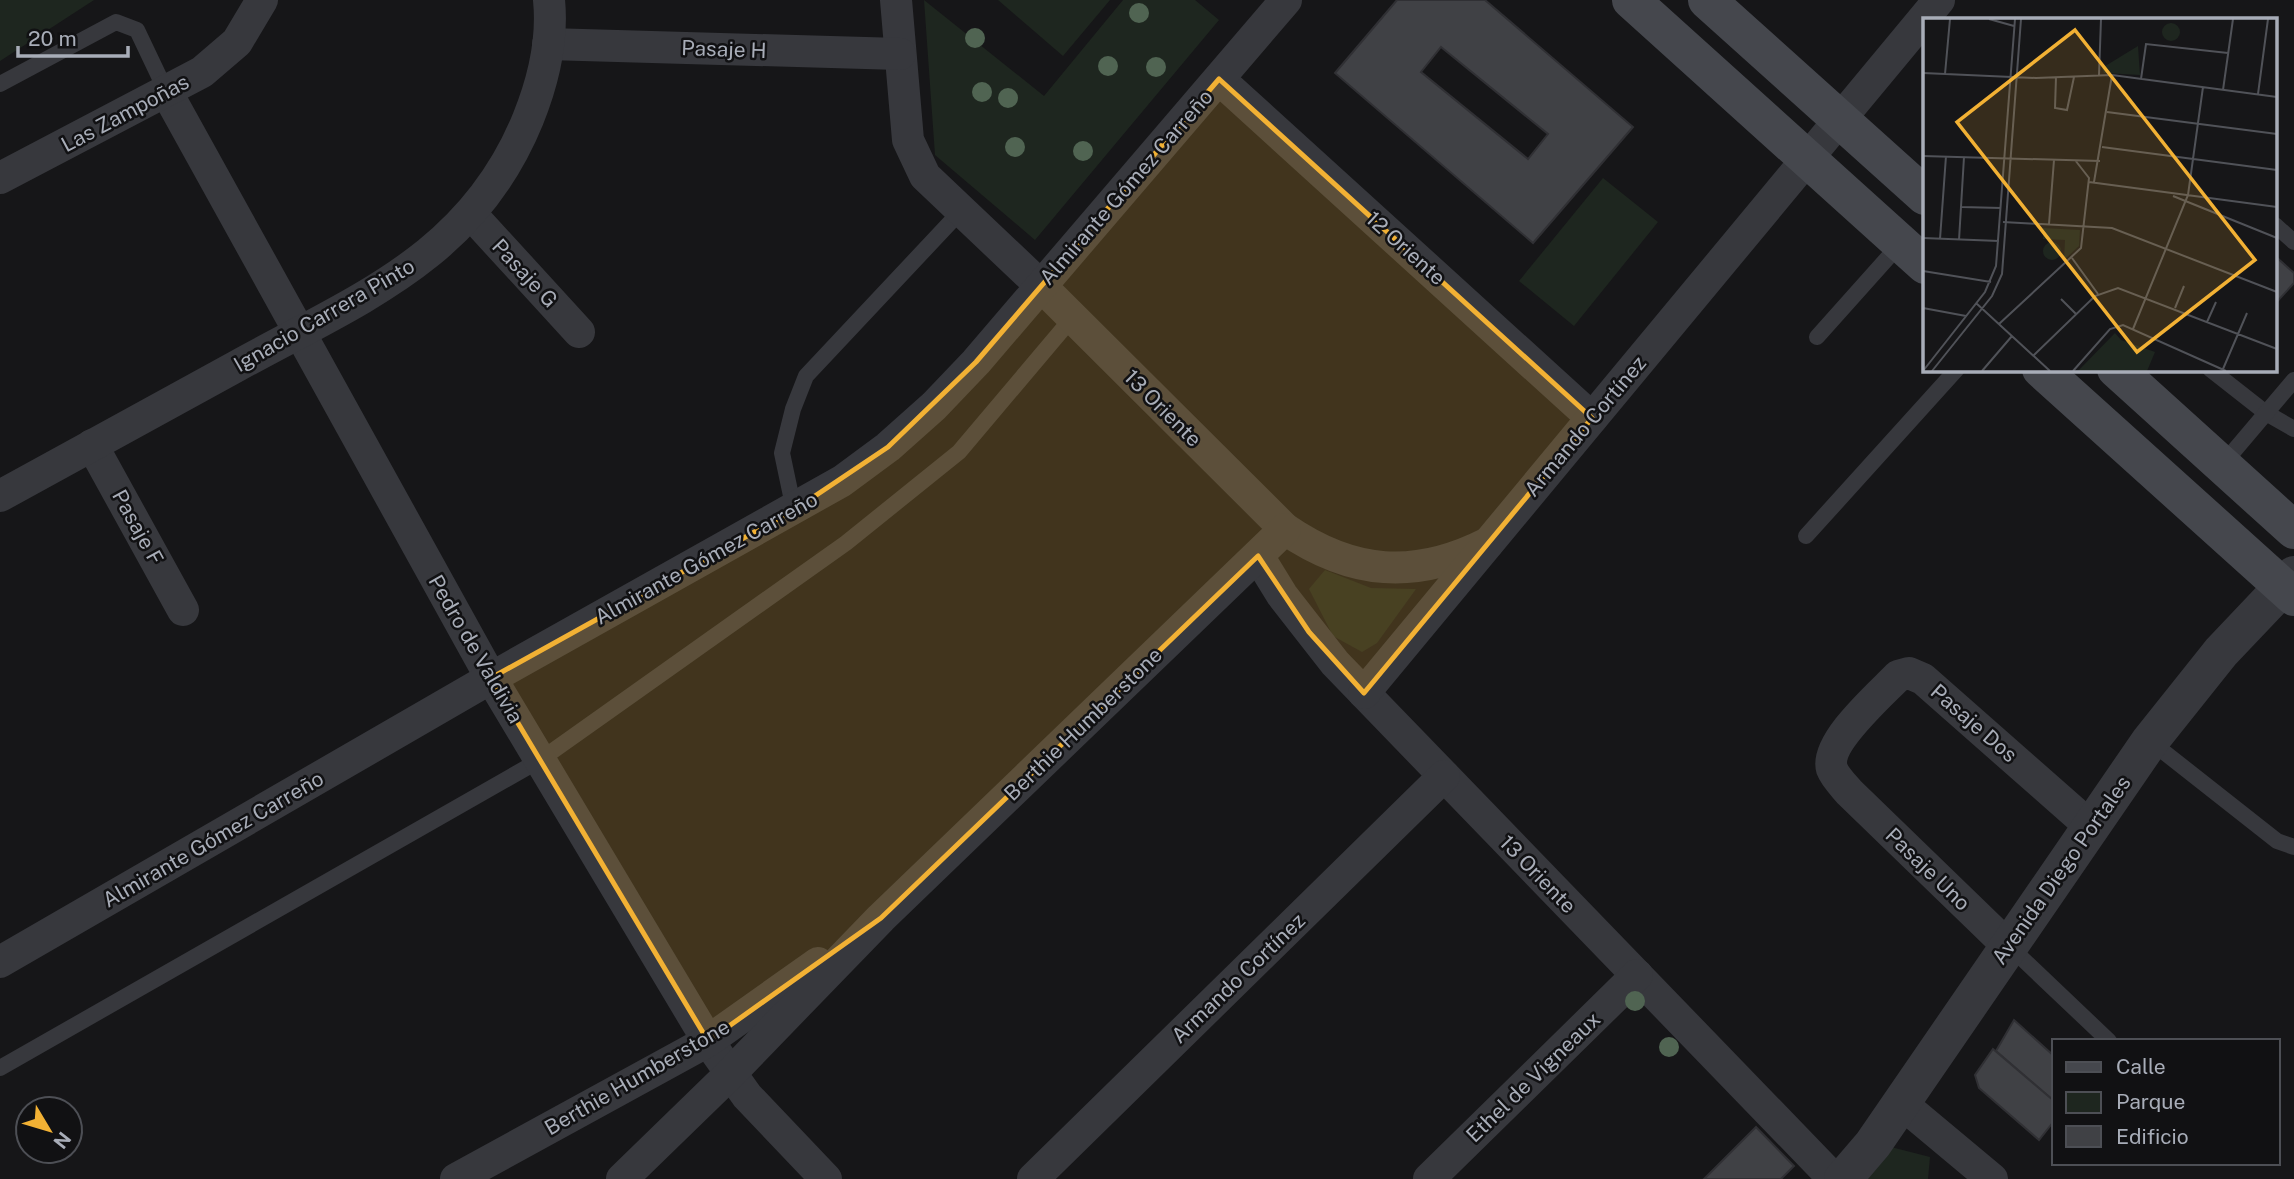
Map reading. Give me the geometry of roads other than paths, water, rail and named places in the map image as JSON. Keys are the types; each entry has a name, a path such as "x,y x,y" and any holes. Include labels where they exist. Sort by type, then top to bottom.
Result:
{"main road":[{"path":"1631,0 1913,254"},
{"path":"1707,0 1923,194"},
{"path":"2043,371 2290,586"},
{"path":"2118,371 2294,530"}],"street":[{"name":"Las Zampoñas","path":"0,178 166,91 220,59 251,24 262,0"},
{"name":"Ignacio Carrera Pinto","path":"0,496 382,287 416,264 471,214 507,163 522,135 534,106 548,44 549,0"},
{"name":"13 Oriente","path":"896,0 905,120 915,159 938,191 1073,317 1285,529 1331,556 1381,568 1437,564 1488,543"},
{"name":"Armando Cortínez","path":"1924,18 1939,0"},
{"name":"Almirante Gómez Carreño","path":"0,962 491,678 794,510 879,453 934,406 1041,286 1219,79 1275,6"},
{"name":"Armando Cortínez","path":"1364,693 1923,19"},
{"name":"Pasaje H","path":"548,44 900,54"},
{"name":"12 Oriente","path":"1219,79 1592,418"},
{"name":"Pedro de Valdivia","path":"166,91 491,678 708,1041 757,1107 827,1179"},
{"name":"Pasaje G","path":"471,214 579,332"},
{"name":"Pasaje F","path":"92,445 183,610"},
{"name":"Berthie Humberstone","path":"622,1179 730,1074 881,918 1285,529"},
{"name":"13 Oriente","path":"1258,555 1309,632 1364,693 1834,1179"},
{"name":"Avenida Diego Portales","path":"1843,1179 1901,1102 2150,741 2221,652 2290,586"},
{"name":"Pasaje Dos","path":"1849,792 1832,769 1835,747 1840,738 1898,676 1909,673 1923,679 2091,827"},
{"name":"Armando Cortínez","path":"1033,1179 1444,776"},
{"name":"Pasaje Uno","path":"1849,792 2008,946"},
{"name":"Berthie Humberstone","path":"456,1179 708,1041 881,918"},
{"name":"Ethel de Vigneaux","path":"1429,1179 1637,975"},
{"path":"1901,1102 1992,1179"}],"lane":[{"path":"0,84 116,22 137,30 166,91"},
{"path":"794,510 782,453 793,409 806,376 960,212"},
{"path":"2276,226 2294,242"},
{"path":"1817,337 1913,254"},
{"path":"0,1068 540,760 846,543 959,452 1073,317"},
{"path":"1806,536 1955,371"},
{"path":"2213,371 2266,412 2294,429"},
{"path":"2222,464 2294,380"},
{"path":"2150,741 2277,841 2294,847"},
{"path":"2008,946 2107,1039"}]}
